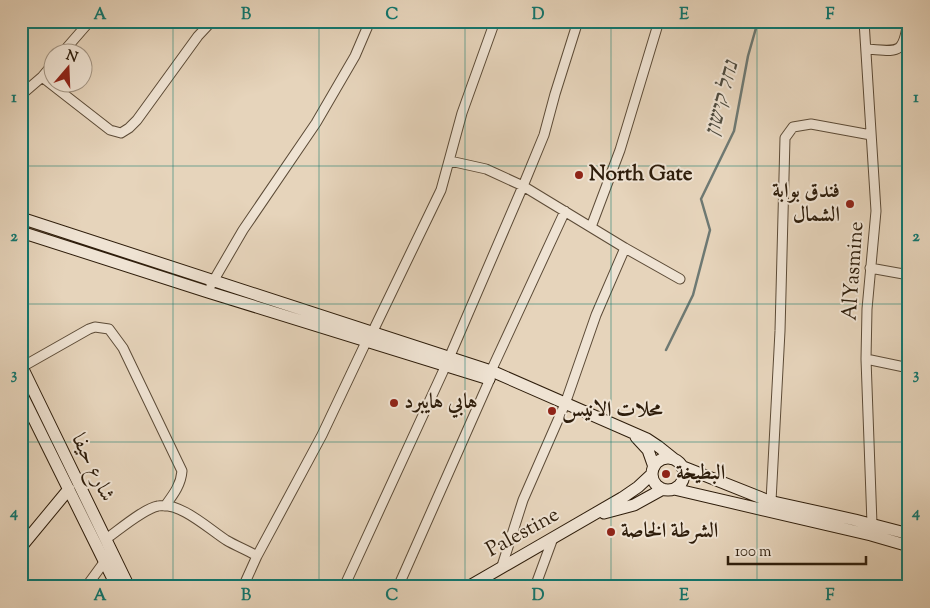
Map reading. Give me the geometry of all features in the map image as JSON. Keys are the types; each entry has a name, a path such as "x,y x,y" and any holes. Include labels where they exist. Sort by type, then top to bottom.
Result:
{"main road":[{"path":"21,218 212,280 531,390 647,438 678,463 683,471 682,482 669,489 634,505 608,513 597,513"},
{"path":"21,232 208,292 370,336"},
{"name":"شارع حيفا","path":"22,366 129,587"},
{"path":"21,393 117,587"},
{"path":"631,432 648,450 655,484 669,489 871,535 909,546"},
{"path":"653,470 659,461 664,459 771,501 909,534"},
{"name":"Palestine","path":"468,587 597,513 638,487 653,470"},
{"path":"21,547 69,489"}],"street":[{"path":"72,42 90,21"},
{"path":"61,92 110,130 120,132 137,120 198,36 212,21"},
{"path":"208,292 212,280 243,230 316,123 355,56 370,21"},
{"path":"243,587 257,556 322,435 441,190 462,113 495,21"},
{"path":"344,587 447,361 523,186 544,135 578,21"},
{"path":"591,227 620,150 660,21"},
{"name":"AlYasmine","path":"864,21 876,211 867,309 866,359 872,524"},
{"path":"866,49 899,50 903,45 908,21"},
{"path":"21,95 42,77"},
{"path":"771,501 780,331 785,138 793,126 811,124 871,135"},
{"path":"450,162 486,169 523,186 680,279"},
{"path":"398,587 565,210"},
{"path":"502,566 523,500 565,404 596,314 625,248"},
{"path":"870,268 909,275"},
{"path":"22,366 89,329 102,327 109,329 123,348 182,470 178,487 165,506"},
{"path":"866,359 909,368"},
{"path":"106,539 140,515 159,506 165,506 193,516 226,540 257,556"},
{"path":"535,587 553,538"},
{"path":"86,587 104,561"}],"waterway":[{"name":"נחל קישון","path":"666,350 693,295 710,230 701,199 734,131 748,56 758,21"}],"place":[{"name":"North Gate","path":"579,175"},
{"name":"فندق بوابة الشمال","path":"850,204"},
{"name":"هابي هايبرد","path":"394,403"},
{"name":"محلات الانيس","path":"552,411"},
{"name":"البطيخة","path":"666,474"},
{"name":"الشرطة الخاصة","path":"611,532"}]}
